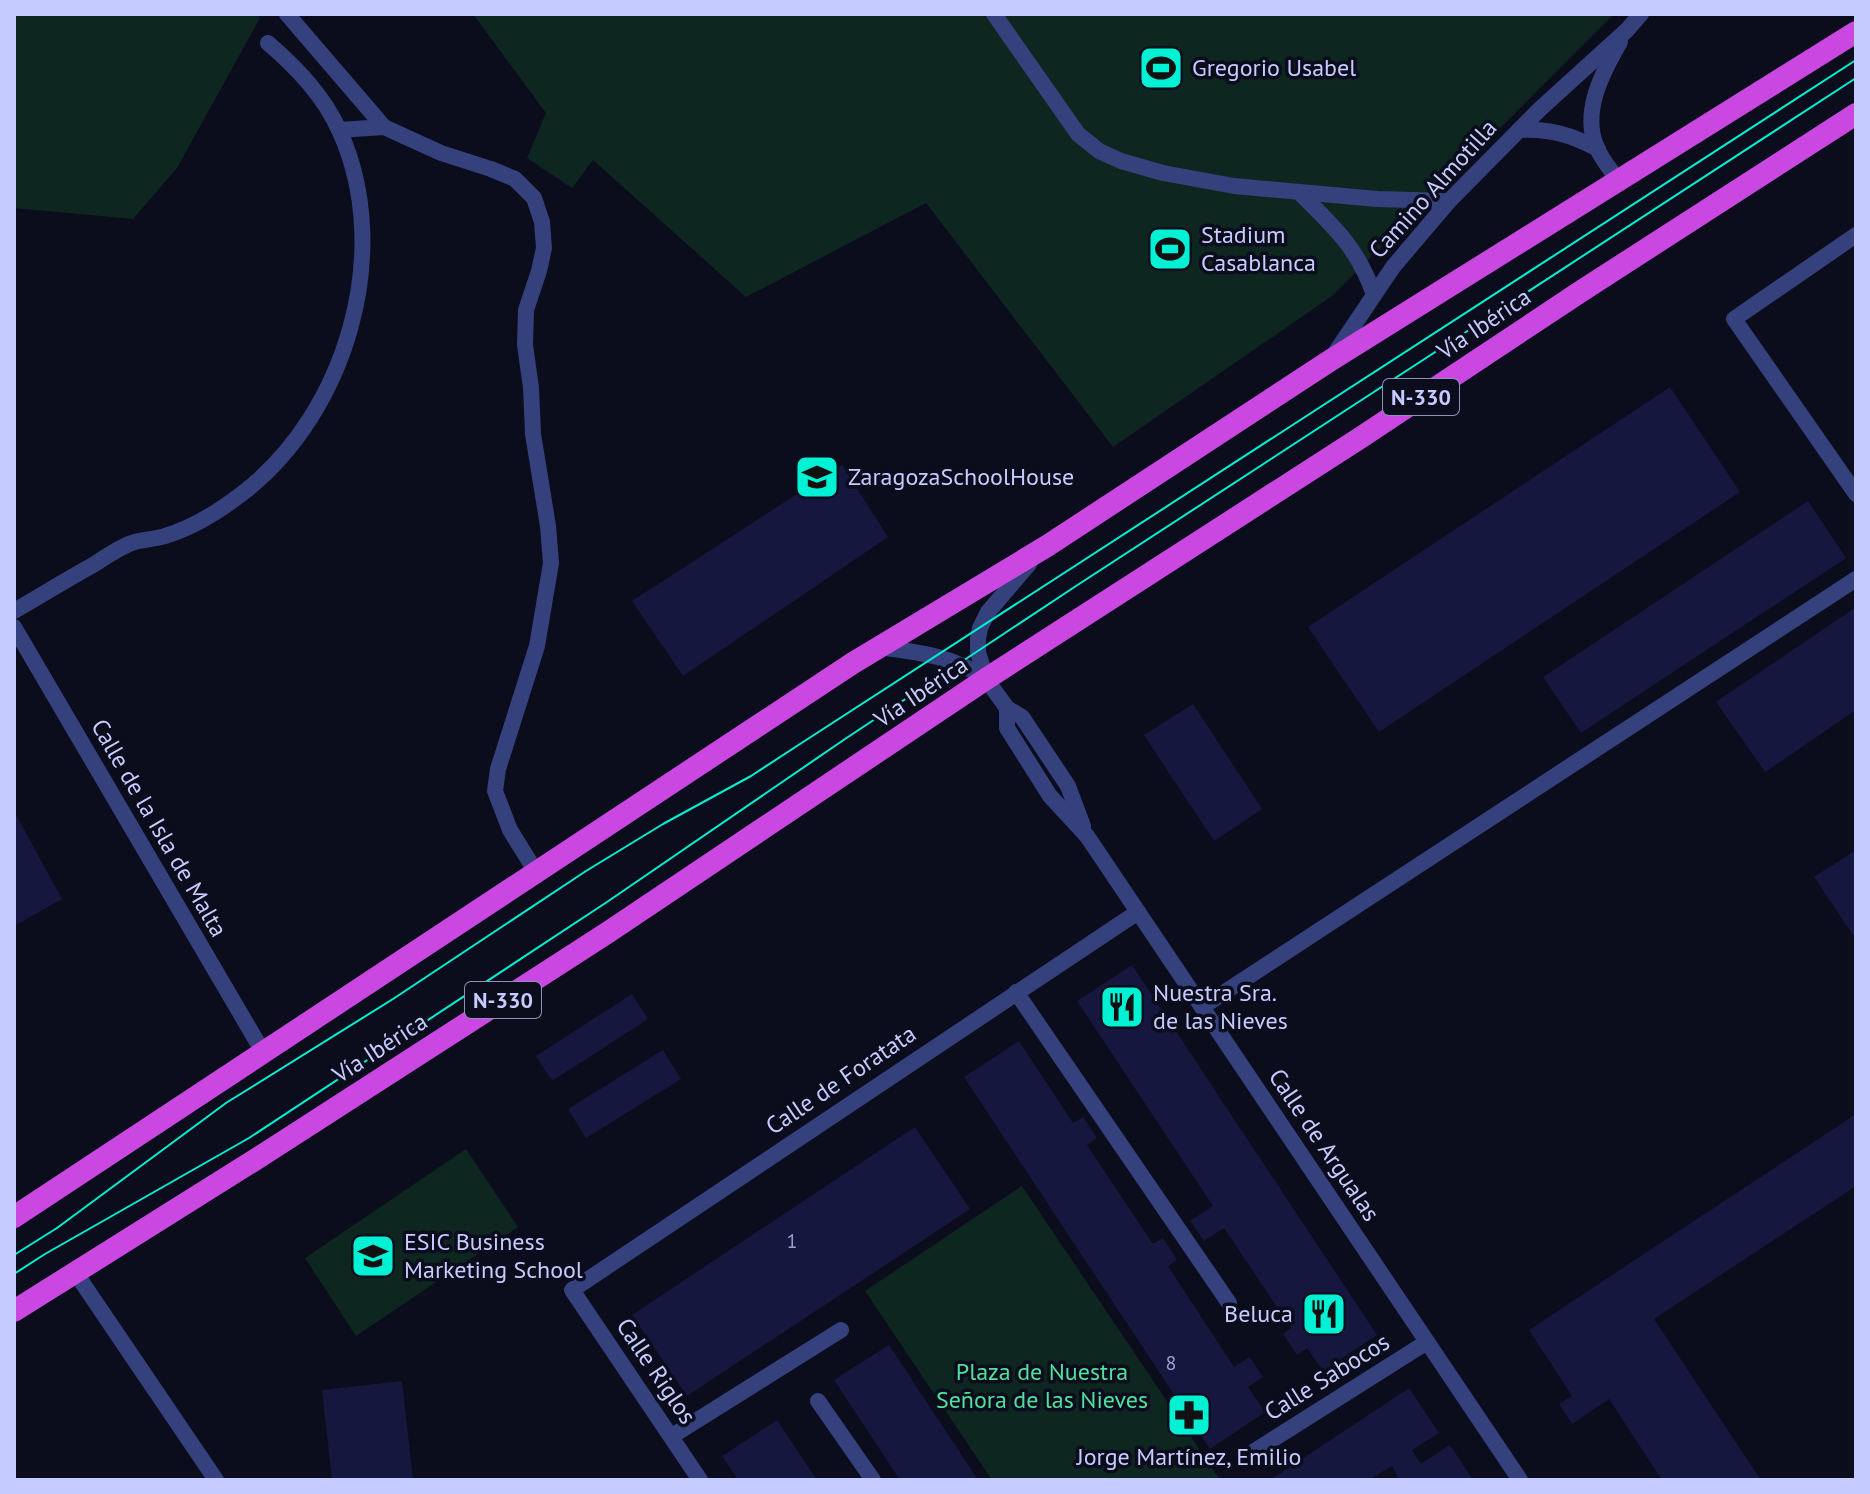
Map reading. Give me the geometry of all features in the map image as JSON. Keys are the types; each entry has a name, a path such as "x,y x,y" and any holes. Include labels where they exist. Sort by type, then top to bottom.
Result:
{"highway":[{"name":"Vía Ibérica","path":"14,1217 878,647 1047,546 1331,360 1856,32"},
{"name":"Vía Ibérica","path":"14,1311 593,941 986,679 1856,114"}],"street":[{"path":"287,14 384,127 441,153 515,179 534,198 542,222 544,248 526,310 525,345 533,434 551,563 537,646 498,769 495,791 510,830 536,872"},
{"path":"994,14 1078,134 1099,151 1121,161 1163,173 1234,186 1377,199 1449,201"},
{"name":"Camino Almotilla","path":"1331,360 1393,267 1449,201 1641,14"},
{"name":"Camino Almotilla","path":"1618,180 1598,149 1592,131 1592,113 1595,96 1627,30"},
{"path":"14,611 130,544 166,536 204,519 244,493 276,463 304,428 326,390 346,340 359,294 363,245 359,199 350,158 339,130 308,81 268,43"},
{"path":"339,130 384,127"},
{"name":"Camino Almotilla","path":"1519,130 1552,131 1582,140 1598,149"},
{"path":"1300,193 1355,252 1374,295"},
{"path":"1856,235 1734,319 1856,494"},
{"name":"Calle de Argualas","path":"1047,546 998,598 980,628 978,652 986,679 1007,708 1022,717 1068,786 1087,836 1520,1480"},
{"path":"1202,1007 1856,579"},
{"name":"Calle de la Isla de Malta","path":"14,627 263,1052"},
{"name":"Calle de Argualas","path":"878,647 937,656 960,664 986,679"},
{"name":"Calle de Foratata","path":"572,1290 1138,912"},
{"path":"1016,992 1229,1303"},
{"path":"75,1272 216,1480"},
{"name":"Calle Riglos","path":"572,1290 700,1480"},
{"path":"672,1436 841,1330"},
{"name":"Calle Sabocos","path":"1253,1452 1427,1342"},
{"path":"818,1401 873,1480"}],"green space":[{"path":"14,14 257,14 260,18 177,168 133,219 14,208"},
{"name":"Stadium Casablanca","path":"473,14 1614,14 1332,296 1113,447 926,203 746,297 593,160 572,188 527,158 546,113"},
{"path":"466,1149 518,1227 356,1336 305,1258"},
{"name":"Plaza de Nuestra Señora de las Nieves","path":"1022,1186 1220,1480 992,1480 865,1291"}],"building":[{"path":"1670,387 1740,492 1379,732 1308,627"},
{"path":"842,465 888,537 683,676 632,601"},
{"path":"1808,501 1846,558 1581,733 1543,677"},
{"path":"1856,607 1856,710 1765,772 1716,702"},
{"path":"1193,704 1262,809 1214,841 1144,735"},
{"path":"14,811 62,899 14,926"},
{"path":"1856,850 1856,932 1853,935 1814,877"},
{"path":"1132,965 1377,1335 1323,1371 1307,1348 1297,1355 1283,1334 1291,1328 1224,1228 1204,1241 1190,1221 1213,1206 1077,1001"},
{"path":"632,994 648,1019 552,1081 536,1056"},
{"path":"1019,1041 1073,1123 1083,1117 1097,1138 1087,1145 1153,1244 1163,1238 1177,1260 1168,1266 1234,1367 1250,1357 1263,1377 1248,1387 1265,1412 1210,1449 964,1077"},
{"path":"663,1050 681,1079 586,1138 568,1109"},
{"path":"1856,1114 1856,1186 1654,1319 1761,1480 1662,1480 1609,1399 1572,1424 1559,1404 1572,1396 1529,1330"},
{"path":"915,1127 970,1209 687,1396 632,1315"},
{"path":"889,1345 978,1480 900,1480 834,1380"},
{"path":"402,1381 413,1480 332,1480 322,1390"},
{"path":"1409,1388 1439,1433 1412,1450 1421,1464 1450,1445 1473,1480 1394,1480 1398,1477 1392,1466 1369,1480 1270,1480"},
{"path":"777,1420 817,1480 738,1480 722,1456"}],"tram line":[{"path":"14,1255 57,1228 226,1103 393,999 586,871 751,776 1856,60"},
{"path":"14,1274 249,1138 607,902 1076,586 1856,78"}],"place":[{"name":"Gregorio Usabel","path":"1161,68"},
{"name":"Stadium Casablanca","path":"1170,249"},
{"name":"ZaragozaSchoolHouse","path":"817,477"},
{"name":"Nuestra Sra. de las Nieves","path":"1122,1007"},
{"name":"ESIC Business Marketing School","path":"373,1256"},
{"name":"Beluca","path":"1324,1314"},
{"name":"Jorge Martínez, Emilio","path":"1189,1415"}]}
